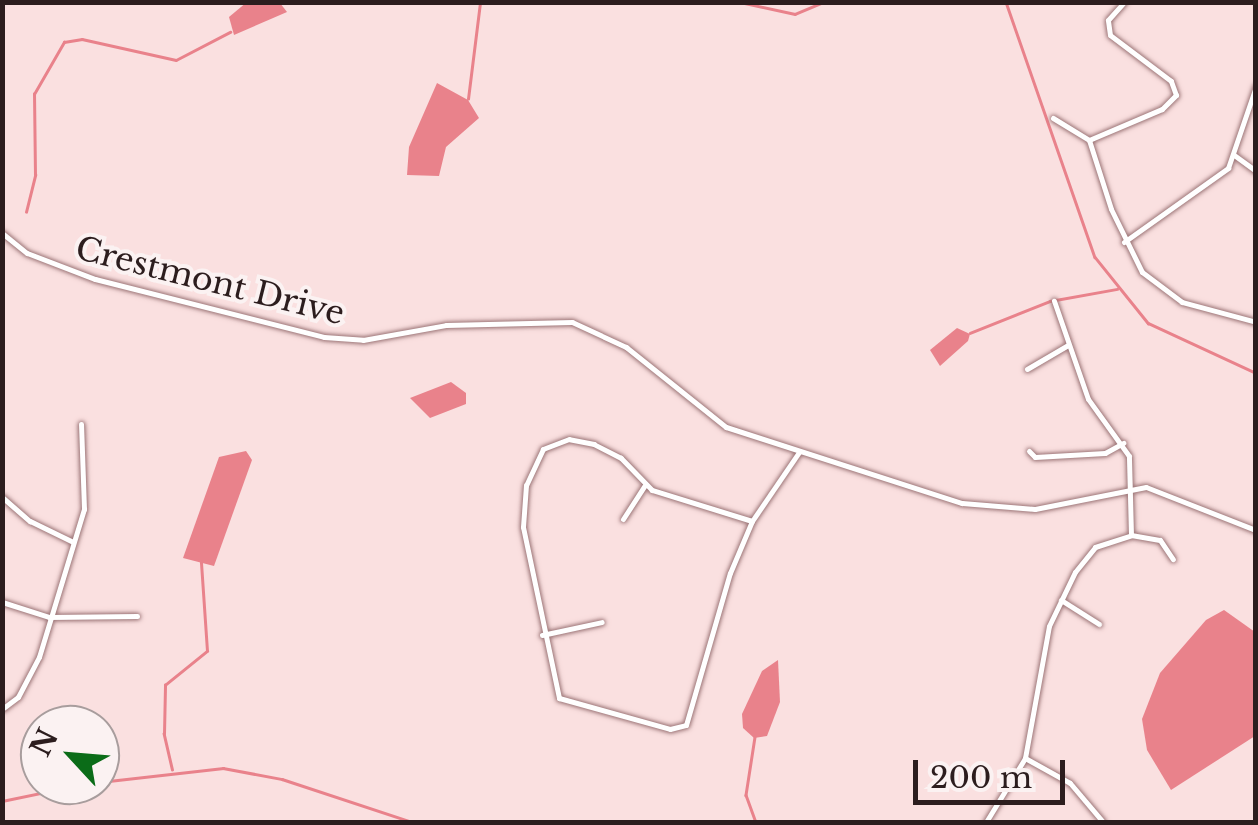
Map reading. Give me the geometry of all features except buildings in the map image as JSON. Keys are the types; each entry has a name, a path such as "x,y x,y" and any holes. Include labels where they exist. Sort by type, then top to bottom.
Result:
{"street":[{"path":"1089,140 1162,109 1176,96 1171,81 1110,35 1108,20 1123,3"},
{"path":"1124,242 1210,184 1234,155 1241,114 1256,86"},
{"path":"1053,118 1089,140 1124,242 1142,272 1166,294 1256,322"},
{"path":"1234,155 1256,171"},
{"name":"Crestmont Drive","path":"2,232 27,253 96,280 324,337 378,340 446,325 582,325 649,364 708,418 799,452 983,508 1057,506 1130,487 1186,498 1256,530"},
{"path":"1054,302 1093,410 1123,443 1130,487 1130,535"},
{"path":"1028,369 1068,344"},
{"path":"2,708 30,678 73,542 85,494 81,424"},
{"path":"752,522 645,485 621,458 594,444 562,440 538,454 523,516 552,684 562,701 679,729 686,724 711,624 752,522 799,452"},
{"path":"1029,451 1035,457 1105,453 1123,443"},
{"path":"623,519 645,485"},
{"path":"2,497 30,521 73,542"},
{"path":"986,822 1025,758 1048,626 1095,547 1130,535 1160,540 1173,559"},
{"path":"1061,600 1099,624"},
{"path":"2,602 49,617 137,616"},
{"path":"542,634 602,622"},
{"path":"1025,758 1070,783 1104,822"}],"shaded area":[{"path":"247,2 280,3 287,12 234,35 229,17"},
{"path":"437,83 468,100 479,118 446,147 439,176 407,175 409,147"},
{"path":"957,328 970,334 968,341 940,366 930,350"},
{"path":"451,382 466,393 466,404 430,418 410,398"},
{"path":"246,451 252,460 214,566 183,558 219,457"},
{"path":"1224,610 1255,632 1255,736 1171,790 1147,750 1142,719 1160,673 1206,620"},
{"path":"778,660 780,702 767,736 754,738 743,728 742,714 762,671"}],"waterway":[{"path":"468,99 480,2"},
{"path":"740,2 795,14 823,2"},
{"path":"1006,2 1095,257 1148,323 1256,373"},
{"path":"26,212 35,175 34,94 64,42 82,39 176,60 230,32"},
{"path":"970,333 1050,301 1117,289"},
{"path":"172,770 164,734 165,685 207,651 201,562"},
{"path":"755,737 746,795 756,822"},
{"path":"120,780 223,768 282,779 412,822"},
{"path":"2,801 20,797"}]}
